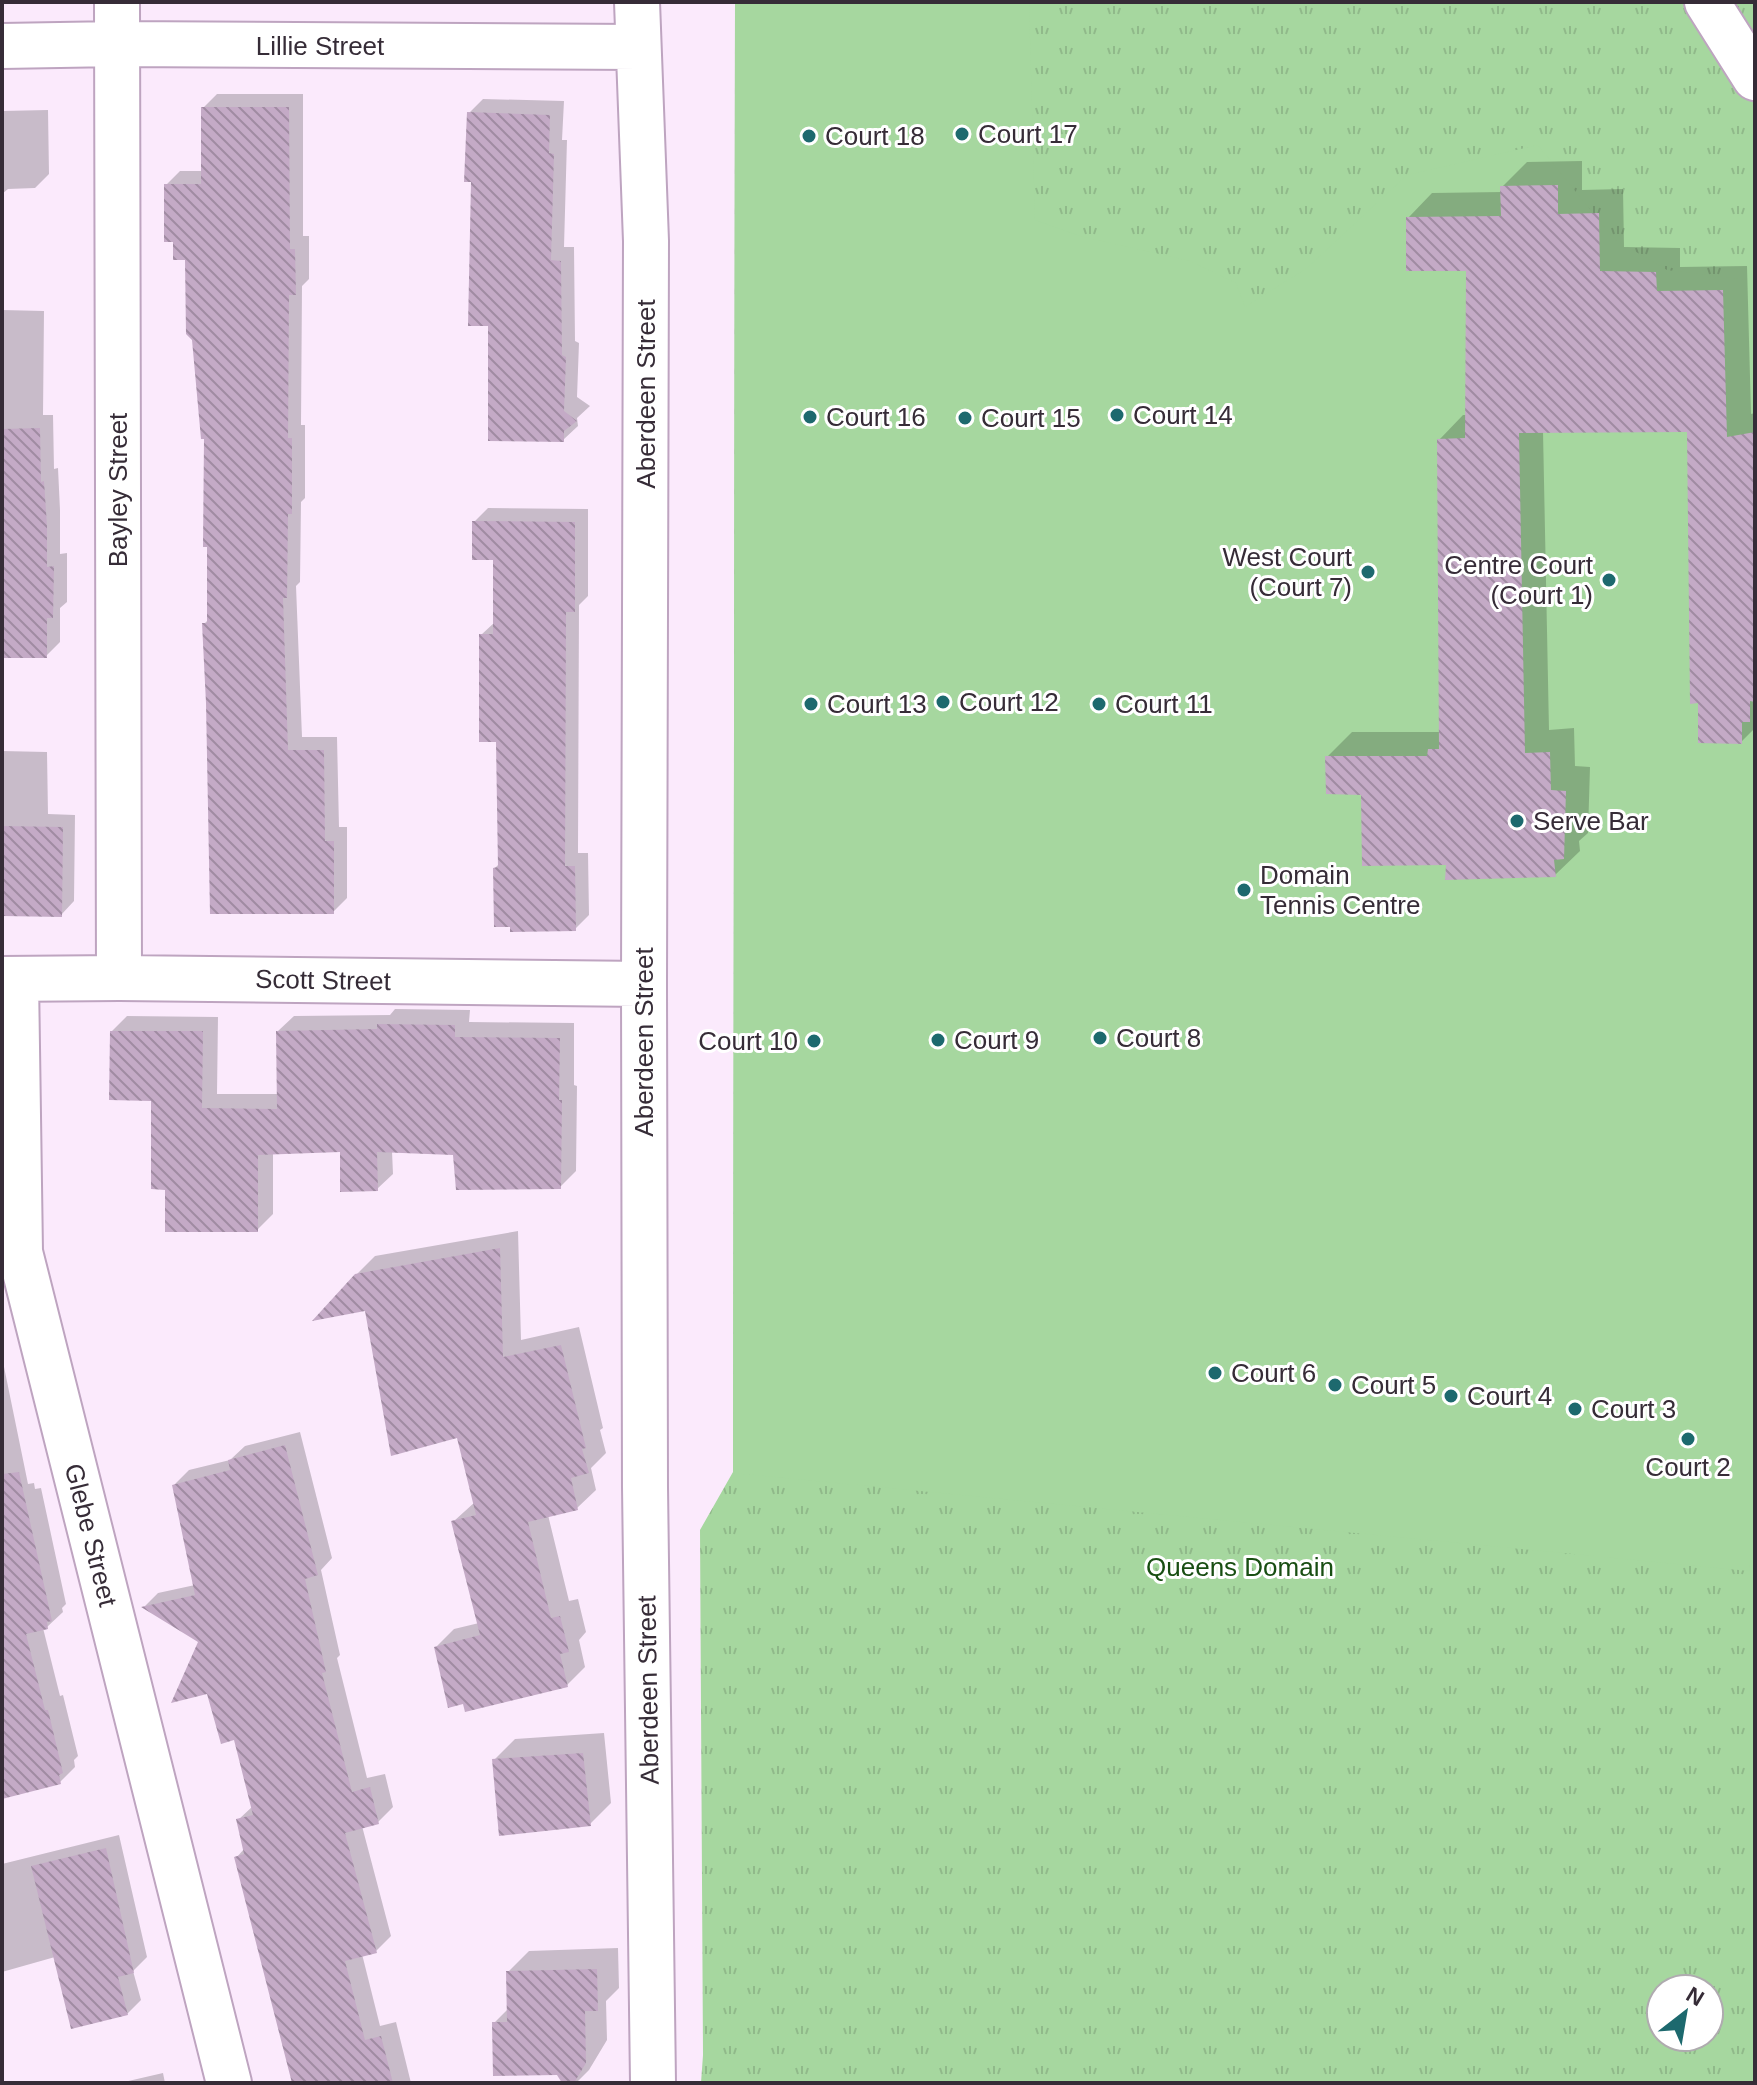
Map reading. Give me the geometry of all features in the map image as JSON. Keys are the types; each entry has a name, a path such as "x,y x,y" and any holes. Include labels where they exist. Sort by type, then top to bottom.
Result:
{"street":[{"name":"Aberdeen Street","path":"637,2 646,241 645,1487 653,2083"},
{"path":"1707,2 1755,78"},
{"name":"Lillie Street","path":"2,46 117,23 638,47"},
{"name":"Bayley Street","path":"117,23 119,978"},
{"name":"Scott Street","path":"9,979 644,984"},
{"name":"Glebe Street","path":"9,979 20,1252 229,2083"}],"green space":[{"name":"Domain Tennis Centre","path":"735,2 1755,2 1755,2083 701,2083 700,1530 733,1472"},
{"name":"Domain Tennis Centre","path":"735,2 1029,2 1035,220 1080,236 1190,261 1236,283 1245,307 1307,268 1407,175 1538,145 1614,239 1667,270 1755,281 1755,1521 1749,1571 733,1473"}],"building":[{"path":"201,107 289,107 290,249 295,249 296,295 289,295 288,438 292,438 292,514 288,514 287,598 283,598 288,750 324,750 325,841 334,841 334,914 210,914 202,623 207,623 207,547 203,547 204,439 201,439 192,340 186,334 185,260 173,260 173,242 164,242 164,184 201,184"},
{"path":"467,112 550,115 549,153 554,154 551,260 561,261 562,355 566,357 564,411 577,421 564,431 564,442 488,441 488,326 468,326 471,182 464,182"},
{"path":"1558,185 1558,214 1599,213 1600,271 1656,272 1657,291 1723,290 1727,437 1755,432 1755,702 1750,701 1750,722 1742,722 1742,744 1698,743 1698,703 1690,704 1687,432 1519,433 1525,753 1550,752 1551,790 1566,791 1564,859 1554,860 1556,877 1445,880 1446,865 1362,866 1361,795 1326,794 1325,756 1427,756 1428,749 1439,749 1437,439 1465,438 1466,271 1406,271 1406,217 1501,216 1500,186"},
{"path":"40,428 47,567 54,566 53,618 47,618 47,658 2,658 2,429"},
{"path":"472,521 575,522 575,612 566,612 565,866 575,866 576,931 510,932 510,927 494,927 493,868 498,867 496,742 479,742 479,634 493,634 493,560 472,560"},
{"path":"2,826 63,827 62,917 2,916"},
{"path":"377,1024 455,1025 455,1037 560,1038 561,1189 456,1190 453,1155 377,1152 378,1191 340,1192 340,1152 258,1155 258,1232 165,1232 165,1190 151,1189 151,1101 109,1100 110,1031 203,1031 202,1108 277,1109 276,1031 377,1029"},
{"path":"500,1248 503,1357 561,1345 586,1448 582,1449 589,1473 571,1478 578,1510 528,1522 551,1618 560,1616 569,1652 560,1654 568,1687 465,1712 463,1704 448,1708 434,1647 480,1635 451,1521 476,1515 457,1438 391,1456 365,1311 312,1321 355,1274"},
{"path":"285,1445 318,1575 305,1579 326,1672 322,1673 352,1792 370,1787 379,1824 345,1833 377,1953 345,1961 365,2040 381,2036 393,2083 292,2083 234,1857 244,1854 236,1819 253,1815 234,1740 221,1744 207,1694 171,1703 198,1642 141,1607 195,1595 172,1485 230,1470 228,1460"},
{"path":"19,1472 52,1621 47,1622 48,1629 26,1634 63,1773 59,1775 61,1784 2,1799 2,1474"},
{"path":"583,1753 591,1826 499,1836 492,1759"},
{"path":"106,1848 134,1973 118,1977 128,2015 71,2029 31,1866"},
{"path":"597,1969 598,2011 585,2011 586,2063 574,2083 562,2083 557,2075 493,2076 492,2022 507,2022 506,1971"}],"place":[{"name":"Court 17","path":"962,134"},
{"name":"Court 18","path":"809,136"},
{"name":"Court 14","path":"1117,415"},
{"name":"Court 16","path":"810,417"},
{"name":"Court 15","path":"965,418"},
{"name":"West Court (Court 7)","path":"1368,572"},
{"name":"Centre Court (Court 1)","path":"1609,580"},
{"name":"Court 12","path":"943,702"},
{"name":"Court 13","path":"811,704"},
{"name":"Court 11","path":"1099,704"},
{"name":"Serve Bar","path":"1517,821"},
{"name":"Domain Tennis Centre","path":"1244,890"},
{"name":"Court 8","path":"1100,1038"},
{"name":"Court 9","path":"938,1040"},
{"name":"Court 10","path":"814,1041"},
{"name":"Court 6","path":"1215,1373"},
{"name":"Court 5","path":"1335,1385"},
{"name":"Court 4","path":"1451,1396"},
{"name":"Court 3","path":"1575,1409"},
{"name":"Court 2","path":"1688,1439"}],"park label":[{"name":"Queens Domain","path":"1240,1567"}]}
